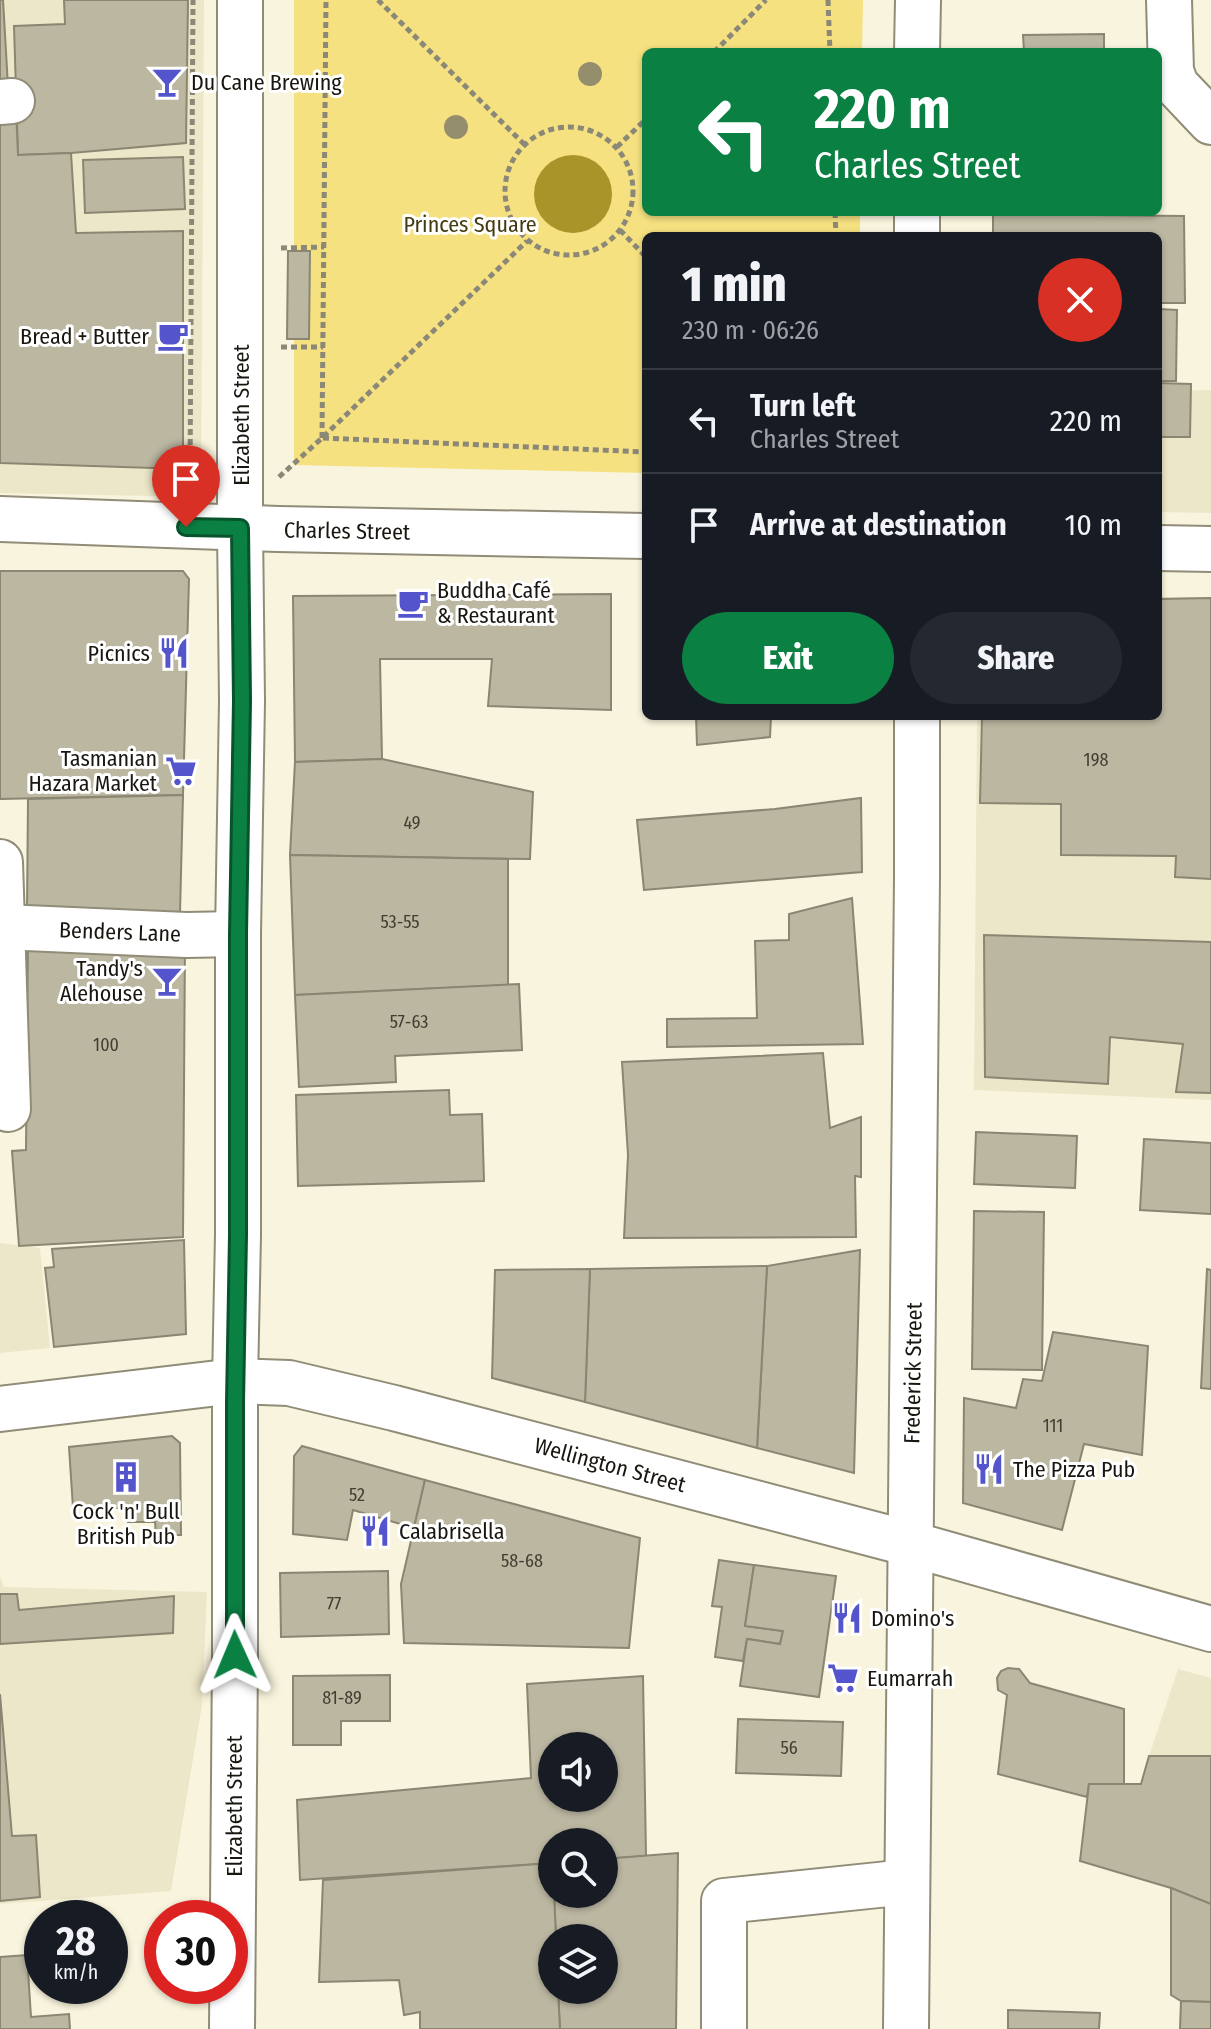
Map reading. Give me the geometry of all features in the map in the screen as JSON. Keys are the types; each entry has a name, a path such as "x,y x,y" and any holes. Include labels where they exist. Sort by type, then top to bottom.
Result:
{"main road":[{"name":"Elizabeth Street","path":"232,2029 242,701 240,0"},
{"path":"917,48 918,0"},
{"path":"1169,0 1171,71 1176,85 1211,122"},
{"name":"Charles Street","path":"0,519 240,528 642,536"},
{"path":"1162,548 1211,549"},
{"name":"Frederick Street","path":"906,2029 917,720"},
{"path":"0,862 8,1109"},
{"name":"Benders Lane","path":"3,927 186,935 238,934"},
{"name":"Wellington Street","path":"0,1409 235,1381 289,1383 911,1544 1211,1629"},
{"path":"724,2029 724,1901 907,1882"}],"path":[{"path":"190,475 193,0"},
{"path":"322,438 326,0"},
{"path":"378,0 524,144"},
{"path":"718,48 766,0"},
{"path":"828,0 830,48"},
{"path":"617,147 642,123"},
{"path":"561,127 582,127 601,134 617,147 629,166 633,188 631,210 620,230 605,245 586,254 565,256 544,251 527,241 514,228 504,193 506,176 512,158 524,144 541,132 561,127"},
{"path":"620,230 642,253"},
{"path":"279,477 527,241"},
{"path":"281,248 324,247"},
{"path":"281,347 323,347"},
{"path":"322,438 642,452"}],"shaded area":[{"path":"0,0 204,0 201,497 0,493"},
{"path":"573,155 588,158 605,172 612,194 609,209 595,226 573,233 558,230 541,216 534,194 537,179 551,162"},
{"path":"1211,390 1211,513 1162,512 1162,391"},
{"path":"1162,597 1211,597 1211,1100 974,1090 977,720 1162,720"},
{"path":"0,1243 40,1248 50,1348 0,1353"},
{"path":"0,1576 4,1587 207,1592 202,1705 171,1891 0,1904"},
{"path":"1178,1669 1211,1678 1211,1756 1149,1756"}],"green space":[{"name":"Princes Square","path":"294,0 863,0 862,48 642,48 642,216 860,216 860,232 642,232 642,473 294,465"}],"building":[{"path":"0,0 3,0 8,86 0,87"},
{"path":"64,0 188,0 186,143 18,155 14,26 65,24"},
{"path":"1104,34 1104,48 1024,48 1023,35"},
{"path":"0,109 16,109 18,155 71,153 76,233 183,231 183,469 0,463"},
{"path":"183,157 185,209 85,213 83,160"},
{"path":"993,216 1184,216 1185,303 1162,303 1162,232 993,232"},
{"path":"288,251 310,251 309,339 287,339"},
{"path":"1162,309 1177,310 1176,381 1162,381"},
{"path":"1162,383 1191,384 1190,437 1162,437"},
{"path":"0,571 183,571 189,579 183,795 0,799"},
{"path":"611,594 611,710 488,706 492,659 380,659 382,759 295,762 293,596"},
{"path":"1211,598 1211,879 1175,877 1176,856 1061,855 1061,804 980,803 982,720 1162,720 1162,599"},
{"path":"696,720 771,720 770,737 697,745"},
{"path":"382,759 533,792 530,859 290,855 295,762"},
{"path":"183,795 180,913 27,912 28,799"},
{"path":"861,798 862,872 644,890 637,820 775,809"},
{"path":"290,855 508,859 508,985 295,995"},
{"path":"852,898 863,1044 667,1047 667,1019 757,1018 755,941 789,940 789,914"},
{"path":"984,935 1211,942 1211,1093 1176,1092 1183,1044 1110,1037 1108,1084 985,1077"},
{"path":"185,939 183,1237 19,1246 12,1151 26,1150 28,940"},
{"path":"519,984 522,1050 395,1056 396,1082 299,1087 295,995"},
{"path":"823,1053 830,1128 861,1117 861,1177 855,1176 856,1237 624,1238 628,1155 622,1062"},
{"path":"449,1090 450,1115 482,1114 484,1181 298,1186 296,1095"},
{"path":"976,1132 1077,1136 1075,1188 974,1184"},
{"path":"1144,1139 1211,1143 1211,1214 1140,1210"},
{"path":"974,1211 1044,1212 1042,1370 972,1369"},
{"path":"184,1240 186,1334 54,1347 45,1268 54,1267 52,1249"},
{"path":"860,1250 854,1473 757,1448 767,1266"},
{"path":"767,1266 757,1448 585,1402 590,1269"},
{"path":"590,1269 585,1402 492,1378 495,1270"},
{"path":"1207,1269 1211,1270 1211,1389 1201,1388"},
{"name":"The Pizza Pub","path":"1053,1332 1148,1346 1142,1455 1084,1444 1062,1530 963,1503 964,1398 1016,1408 1023,1379 1042,1381"},
{"name":"Cock 'n' Bull British Pub","path":"172,1436 180,1443 181,1535 156,1535 155,1522 128,1522 127,1508 73,1508 69,1447"},
{"path":"302,1446 425,1480 414,1528 353,1510 347,1540 293,1534 294,1456"},
{"path":"425,1480 640,1538 629,1648 404,1643 401,1584"},
{"path":"719,1560 754,1565 745,1626 783,1631 780,1644 747,1639 743,1661 715,1657 722,1607 712,1606"},
{"path":"754,1565 836,1576 819,1697 740,1686 747,1639 780,1644 783,1631 745,1626"},
{"path":"388,1571 389,1634 281,1637 280,1573"},
{"path":"0,1594 17,1594 19,1610 174,1596 173,1633 0,1644"},
{"path":"1019,1669 1030,1683 1124,1709 1124,1784 1089,1784 1087,1797 998,1774 1007,1695 998,1690 997,1678 1001,1671"},
{"path":"390,1675 390,1721 341,1721 341,1745 293,1745 293,1676"},
{"path":"643,1676 646,1856 618,1858 618,1828 538,1828 538,1864 300,1880 297,1800 531,1778 527,1684"},
{"path":"0,1694 12,1836 36,1835 40,1897 0,1901"},
{"path":"738,1719 843,1722 841,1776 736,1773"},
{"path":"1149,1756 1211,1756 1211,1904 1171,1888 1080,1861 1089,1784 1141,1784"},
{"path":"678,1853 676,2029 560,2029 559,2004 618,2004 618,1924 555,1924 555,1908 618,1908 618,1858"},
{"path":"538,1864 538,1908 555,1908 555,1924 538,1924 538,2004 559,2004 560,2029 420,2029 420,2012 404,2015 399,1980 319,1982 323,1880"},
{"path":"1171,1888 1211,1904 1211,2002 1181,2001 1171,1995"},
{"path":"24,1955 24,2004 30,2004 31,2017 69,2014 70,2029 0,2029 0,1957"},
{"path":"1181,2001 1211,2002 1211,2029 1180,2029"},
{"path":"1008,2010 1100,2013 1099,2029 1008,2029"}],"place":[{"name":"Du Cane Brewing","path":"167,82"},
{"name":"Bread + Butter","path":"173,336"},
{"name":"Buddha Café & Restaurant","path":"413,603"},
{"name":"Picnics","path":"174,653"},
{"name":"Tasmanian Hazara Market","path":"181,771"},
{"name":"Tandy's Alehouse","path":"167,981"},
{"name":"The Pizza Pub","path":"989,1469"},
{"name":"Cock 'n' Bull British Pub","path":"126,1477"},
{"name":"Calabrisella","path":"375,1531"},
{"name":"Domino's","path":"847,1618"},
{"name":"Eumarrah","path":"843,1678"}],"route":[{"path":"186,527 240,528 242,701 235,1655"}]}
